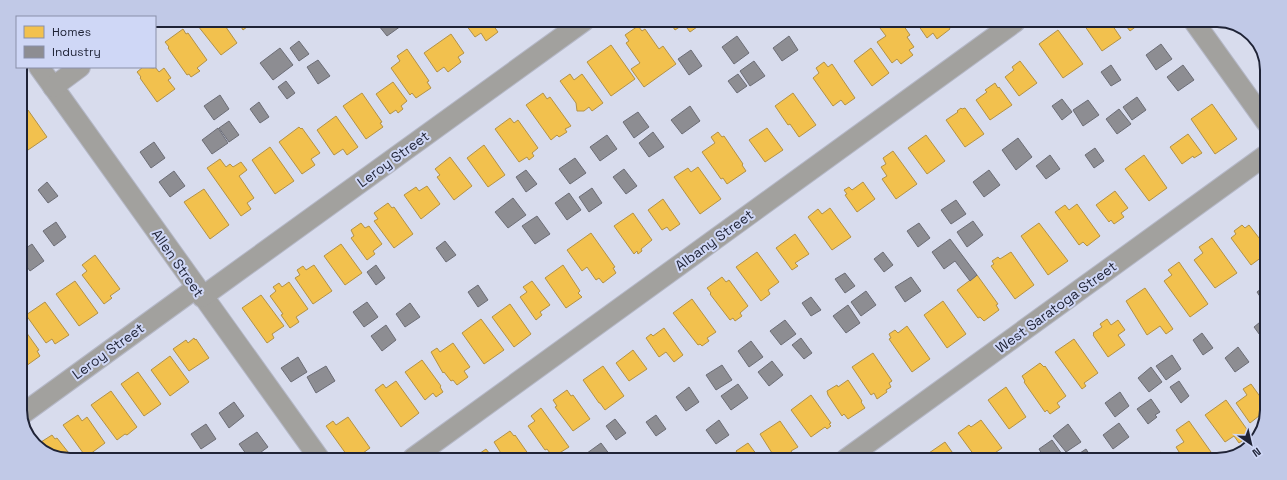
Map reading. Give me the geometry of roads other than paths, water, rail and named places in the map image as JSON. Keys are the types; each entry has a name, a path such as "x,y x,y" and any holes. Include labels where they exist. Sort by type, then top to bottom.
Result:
{"street":[{"name":"Leroy Street","path":"27,411 199,292 575,27"},
{"name":"Albany Street","path":"420,453 1008,27"},
{"path":"1198,27 1260,114"},
{"name":"Allen Street","path":"40,68 315,453"},
{"path":"53,87 79,68"},
{"name":"West Saratoga Street","path":"854,453 1260,160"}]}
